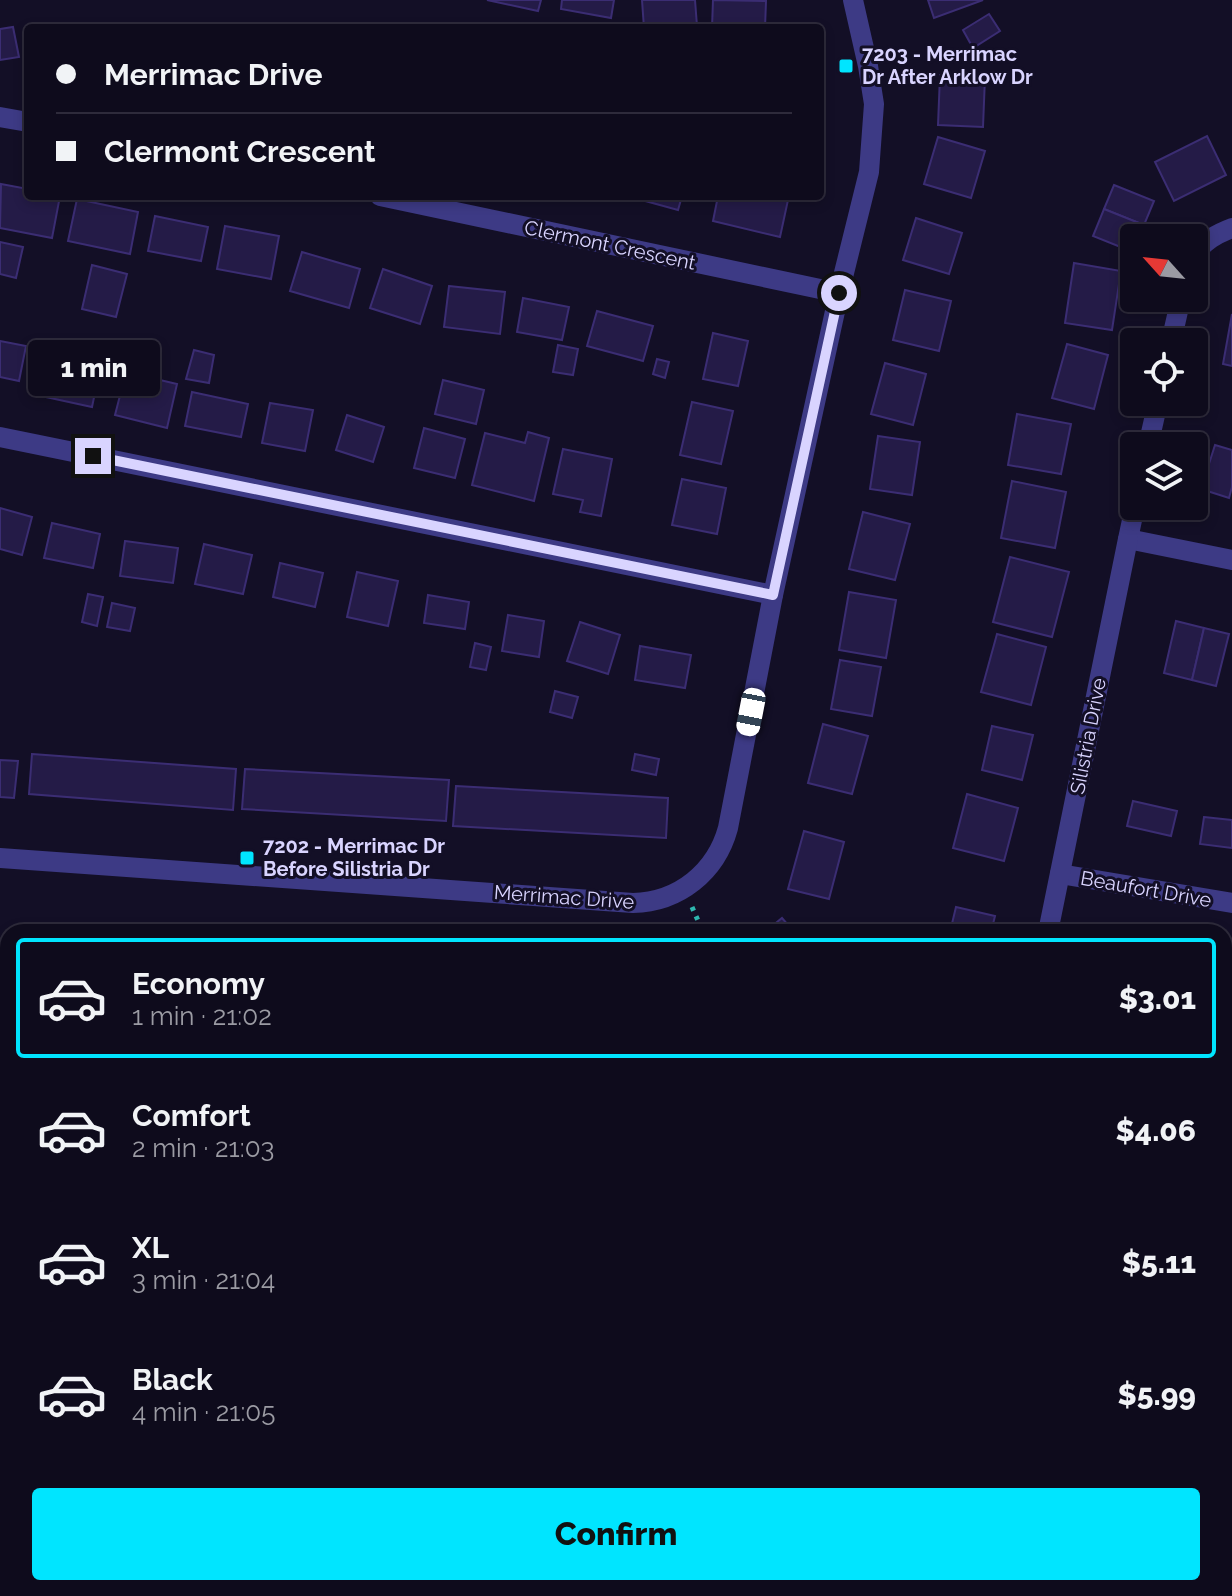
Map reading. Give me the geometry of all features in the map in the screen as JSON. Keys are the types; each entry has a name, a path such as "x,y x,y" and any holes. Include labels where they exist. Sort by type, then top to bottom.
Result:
{"street":[{"name":"Merrimac Drive","path":"0,858 633,903 662,899 685,889 705,872 725,841 773,595 839,293 869,172 874,104 853,0"},
{"path":"0,117 24,121"},
{"name":"Clermont Crescent","path":"399,200 839,293"},
{"path":"1208,240 1232,228"},
{"path":"0,437 773,595"},
{"name":"Silistria Drive","path":"1050,924 1132,520"},
{"path":"1128,539 1232,560"},
{"name":"Beaufort Drive","path":"1060,874 1232,903"}],"building":[{"path":"487,0 541,0 538,11"},
{"path":"562,0 614,0 611,18 561,9"},
{"path":"642,0 695,0 697,24 644,24"},
{"path":"713,0 766,1 765,24 712,24"},
{"path":"928,0 983,0 934,18"},
{"path":"989,14 1000,31 973,48 963,30"},
{"path":"13,27 19,57 0,60 0,29"},
{"path":"940,75 985,77 983,127 938,125"},
{"path":"1207,136 1226,175 1174,201 1155,162"},
{"path":"938,137 985,151 971,198 924,184"},
{"path":"1,184 24,188 24,200 59,200 52,238 0,228"},
{"path":"1114,185 1154,201 1144,224 1104,209"},
{"path":"77,200 138,212 130,254 68,241"},
{"path":"642,200 681,200 678,210"},
{"path":"717,200 788,200 780,237 713,221"},
{"path":"1104,209 1142,224 1120,224 1120,247 1093,236"},
{"path":"155,216 208,227 201,261 148,251"},
{"path":"916,218 962,233 949,274 903,260"},
{"path":"225,226 279,236 271,279 217,269"},
{"path":"0,242 23,247 16,278 0,274"},
{"path":"302,252 360,269 349,308 290,291"},
{"path":"1074,263 1120,271 1112,330 1065,323"},
{"path":"92,265 127,274 116,317 82,309"},
{"path":"383,269 432,286 420,324 370,308"},
{"path":"449,286 505,292 500,334 444,327"},
{"path":"905,290 951,301 939,351 893,340"},
{"path":"523,298 569,307 562,340 517,332"},
{"path":"597,311 653,326 643,361 587,346"},
{"path":"1232,314 1232,366 1223,364"},
{"path":"713,333 748,341 738,386 703,379"},
{"path":"0,341 26,346 19,381 0,377"},
{"path":"1067,344 1108,355 1094,409 1052,398"},
{"path":"558,345 578,349 573,375 553,372"},
{"path":"194,350 214,355 209,383 186,379"},
{"path":"50,354 101,364 92,407 41,396"},
{"path":"657,359 669,362 665,378 653,374"},
{"path":"885,363 926,374 913,425 871,414"},
{"path":"126,372 177,384 167,428 115,415"},
{"path":"443,380 484,390 476,424 435,414"},
{"path":"192,392 248,404 241,437 185,426"},
{"path":"692,402 733,411 721,464 680,455"},
{"path":"270,403 313,410 305,451 262,443"},
{"path":"1017,414 1071,424 1061,474 1008,465"},
{"path":"347,415 384,427 373,462 336,450"},
{"path":"424,428 465,439 455,478 414,468"},
{"path":"528,432 549,438 534,501 472,485 485,433 525,443"},
{"path":"878,436 920,442 912,495 870,489"},
{"path":"1215,445 1232,450 1229,498 1208,491 1208,467"},
{"path":"563,449 612,459 601,516 580,512 583,500 553,494"},
{"path":"682,479 726,488 717,534 672,525"},
{"path":"1012,481 1066,492 1055,548 1001,538"},
{"path":"0,508 32,517 22,555 0,549"},
{"path":"863,512 910,524 895,580 849,569"},
{"path":"52,523 100,534 93,568 44,558"},
{"path":"125,541 178,548 173,583 120,576"},
{"path":"204,544 252,555 243,594 195,584"},
{"path":"1010,557 1069,572 1052,637 993,622"},
{"path":"280,563 323,573 315,607 273,597"},
{"path":"357,572 398,581 388,626 347,617"},
{"path":"849,592 896,600 886,658 839,650"},
{"path":"88,594 103,597 97,626 82,622"},
{"path":"428,595 469,602 465,629 424,623"},
{"path":"112,603 135,608 130,631 107,627"},
{"path":"508,615 544,621 539,657 502,651"},
{"path":"1176,621 1204,628 1192,680 1164,673"},
{"path":"580,622 620,635 608,674 567,661"},
{"path":"1204,628 1229,634 1216,686 1192,680"},
{"path":"997,634 1046,647 1031,705 981,692"},
{"path":"475,643 491,647 486,670 470,667"},
{"path":"640,646 691,655 685,688 635,680"},
{"path":"840,660 881,667 872,716 831,709"},
{"path":"555,691 578,697 572,718 550,712"},
{"path":"823,724 868,736 852,794 808,783"},
{"path":"992,726 1033,735 1022,780 982,770"},
{"path":"32,754 236,769 233,810 29,794"},
{"path":"635,754 659,759 656,775 632,770"},
{"path":"0,760 18,761 14,798 0,797"},
{"path":"245,769 449,780 446,821 242,809"},
{"path":"456,786 668,798 666,838 453,826"},
{"path":"967,794 1018,808 1004,861 953,848"},
{"path":"1133,801 1177,811 1171,836 1127,826"},
{"path":"1204,817 1232,820 1232,848 1200,844"},
{"path":"804,831 844,842 829,899 788,889"},
{"path":"956,907 995,916 993,924 952,924"}],"place":[{"name":"7203 - Merrimac Dr After Arklow Dr","path":"846,66"},
{"name":"7202 - Merrimac Dr Before Silistria Dr","path":"247,858"}],"route":[{"path":"93,456 773,595 839,293"}]}
